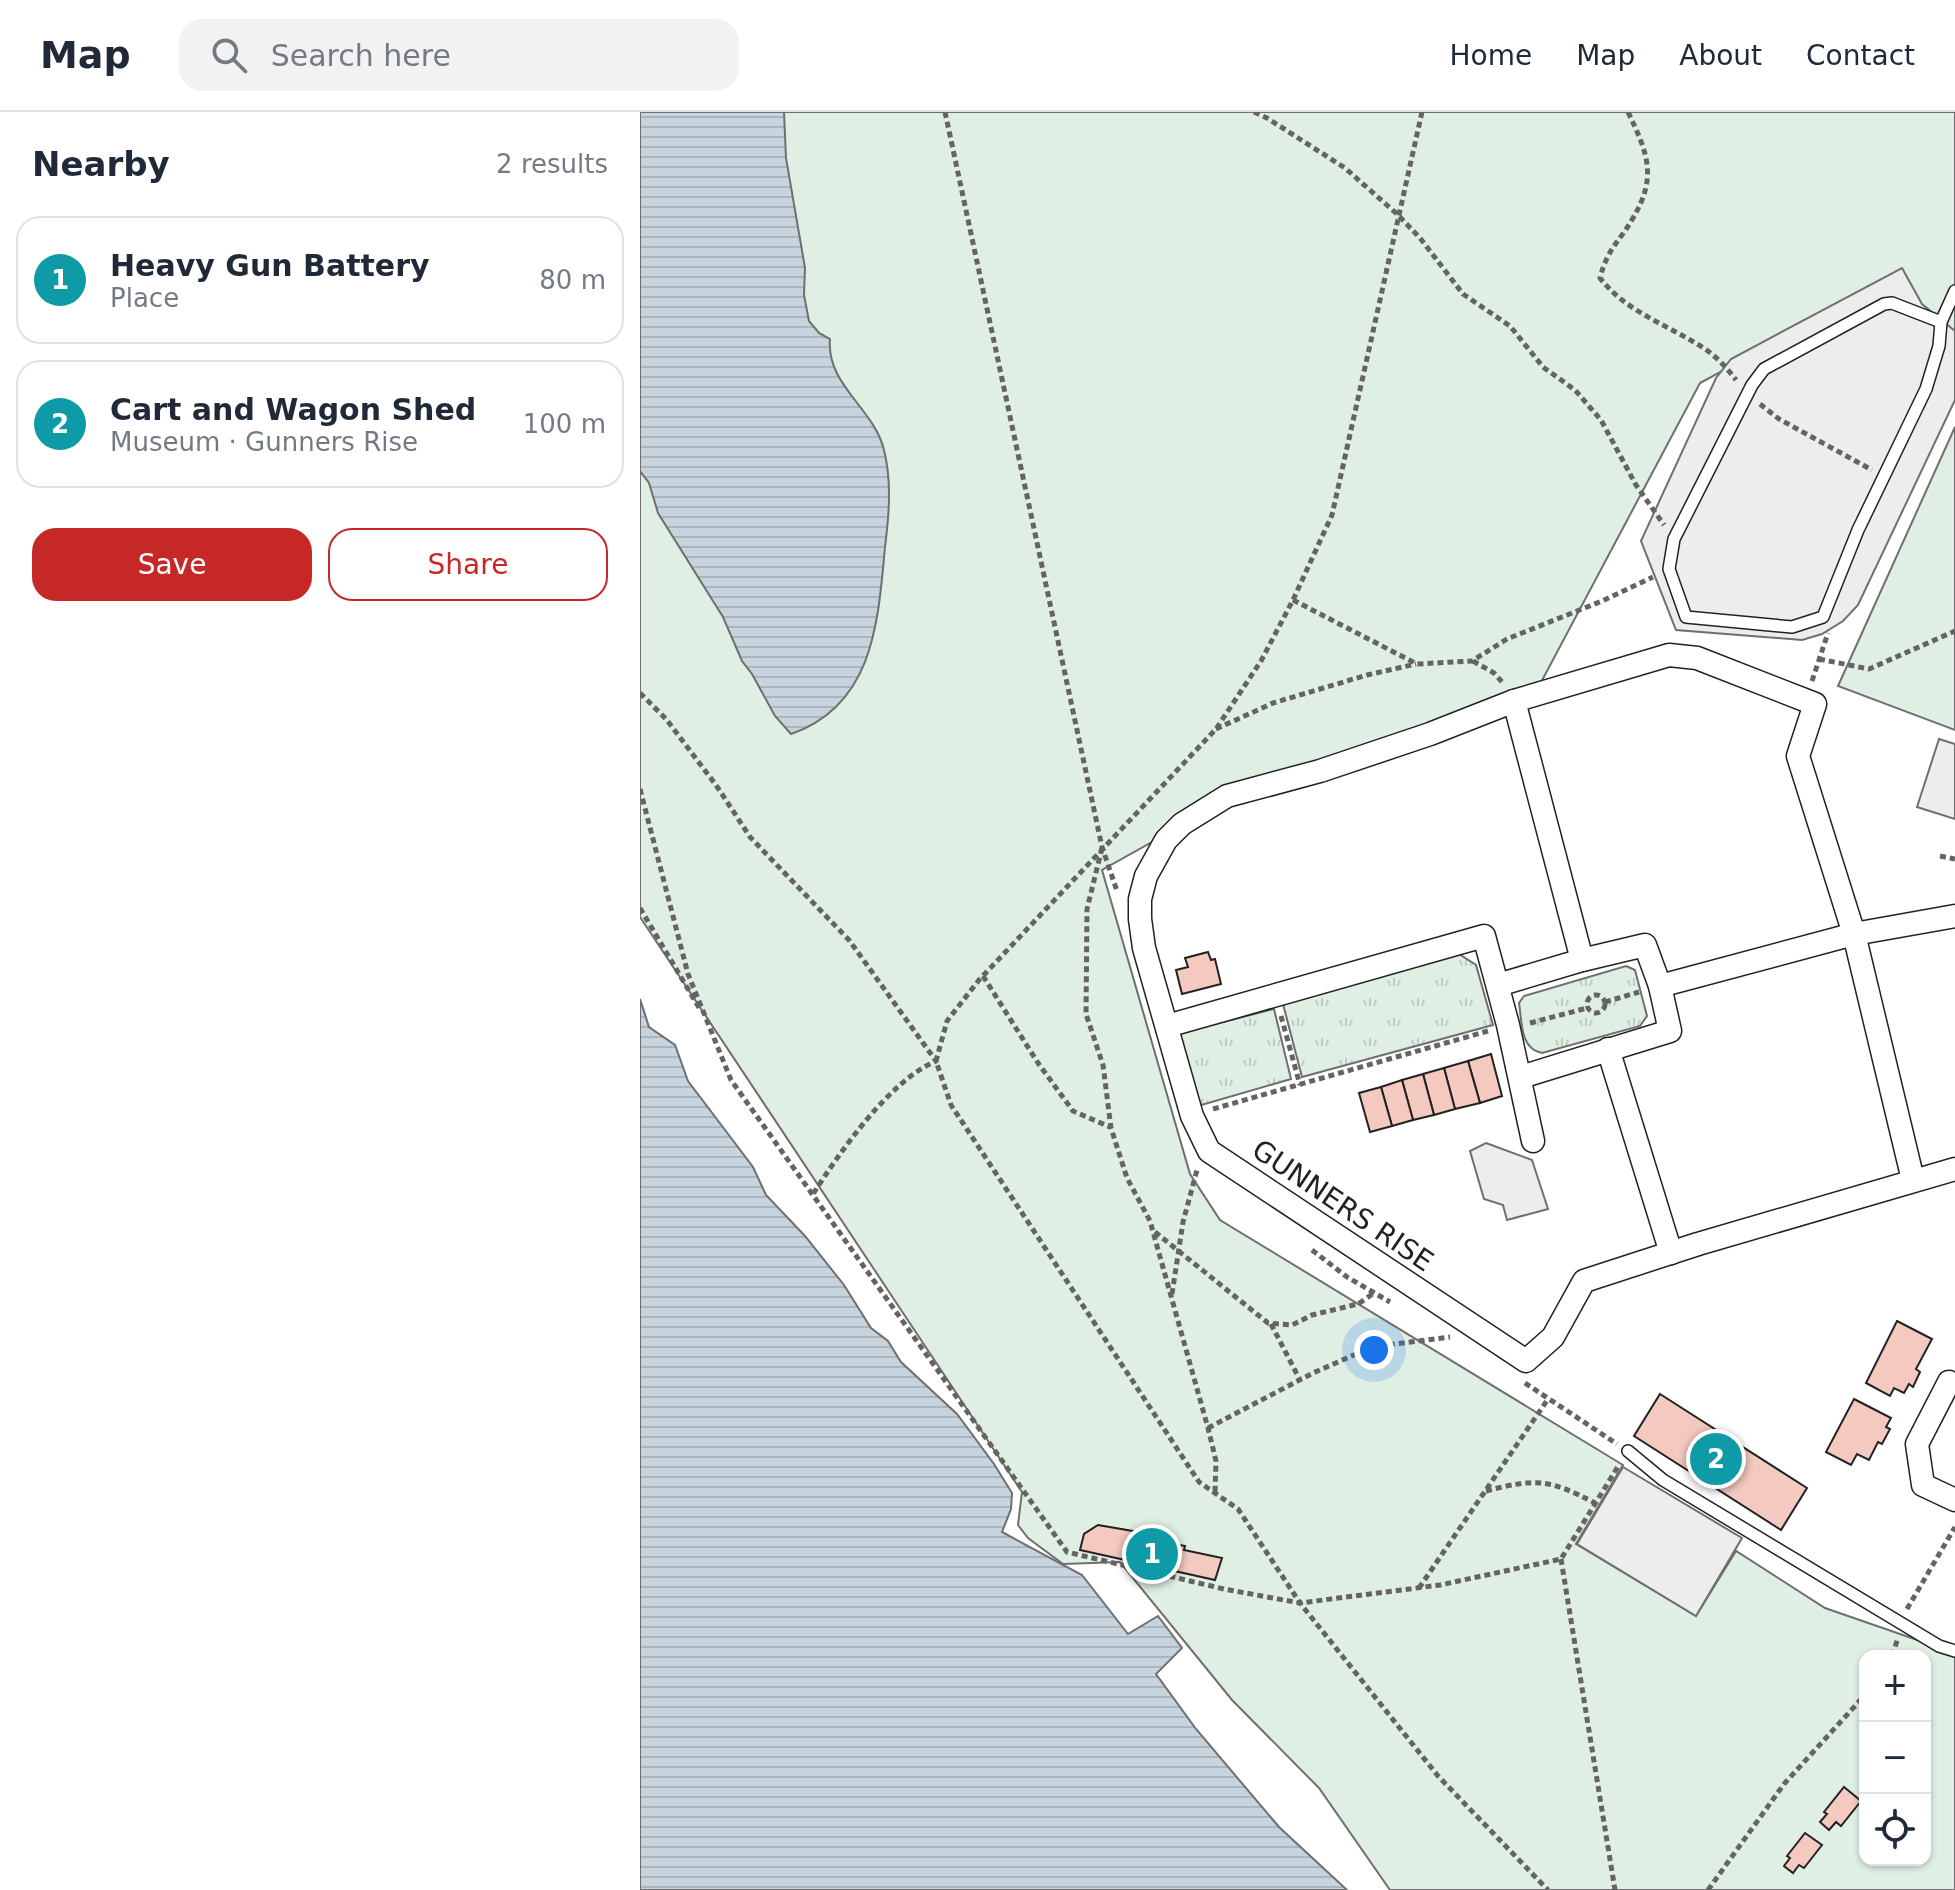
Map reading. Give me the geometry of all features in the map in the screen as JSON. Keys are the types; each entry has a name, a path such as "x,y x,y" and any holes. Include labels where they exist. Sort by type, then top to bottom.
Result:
{"street":[{"name":"GUNNERS RISE","path":"1671,1253 1584,1281 1553,1337 1526,1361 1209,1151 1192,1116 1144,948 1140,899 1154,857 1166,840 1182,824 1227,796 1320,771 1430,734 1514,701 1669,655 1697,658 1806,701"},
{"path":"1514,701 1582,960"},
{"path":"1806,701 1815,704 1798,756 1854,934 1913,1180"},
{"path":"1660,986 1854,934 1955,916"},
{"path":"1167,1026 1484,936 1509,1026 1533,1141"},
{"path":"1498,985 1645,945 1660,986 1670,1031 1521,1077"},
{"path":"1608,1049 1671,1253 1955,1169"},
{"path":"1949,1382 1917,1444 1923,1485 1955,1500"}],"lane":[{"path":"1941,322 1892,303 1884,304 1764,369 1748,394 1674,539 1669,569 1686,617 1792,627 1823,617 1858,530 1926,389 1939,346 1941,322 1955,291"},
{"path":"1628,1451 1663,1480 1939,1646 1955,1651"}],"path":[{"path":"1254,112 1345,168 1420,238 1463,294 1510,326 1543,367 1575,390 1601,420 1636,485 1674,539"},
{"path":"936,1061 947,1021 983,976 1216,729 1261,661 1293,600 1332,515 1422,112"},
{"path":"1628,112 1646,149 1649,171 1646,189 1633,219 1610,249 1600,278 1610,291 1632,308 1705,349 1722,363 1748,394 1779,419 1883,476"},
{"path":"1216,729 1273,703 1367,675 1417,664 1472,661 1507,639 1602,601 1669,569"},
{"path":"1293,600 1417,664"},
{"path":"1806,701 1828,634 1823,617"},
{"path":"1819,659 1869,669 1955,631"},
{"path":"1472,661 1494,673 1509,689 1514,701"},
{"path":"640,693 674,730 750,837 849,940 936,1061 951,1105 1199,1482 1238,1509 1300,1603 1438,1776 1548,1890"},
{"path":"640,789 688,974 731,1080 1067,1552 1224,1589 1300,1603 1419,1588 1561,1559"},
{"path":"1102,847 1087,909 1086,1014 1103,1065 1111,1128 1127,1178 1153,1231 1208,1428 1216,1461 1215,1493"},
{"path":"1940,856 1955,859"},
{"path":"640,908 709,1026"},
{"path":"983,976 1038,1063 1073,1111 1111,1128"},
{"path":"1605,1002 1660,986"},
{"path":"1593,995 1599,995 1605,1002 1601,1013 1594,1014 1587,1008 1587,1002 1593,995"},
{"path":"1276,996 1300,1085"},
{"path":"1192,1116 1509,1026 1587,1008"},
{"path":"813,1194 846,1145 912,1075 936,1061"},
{"path":"1172,1298 1188,1198 1198,1165"},
{"path":"1153,1231 1253,1313 1271,1324 1292,1325 1312,1315 1358,1304 1374,1293"},
{"path":"1271,1324 1300,1380"},
{"path":"1208,1428 1372,1347 1451,1336"},
{"path":"1419,1588 1548,1399"},
{"path":"1615,1890 1561,1559 1628,1451"},
{"path":"1485,1491 1534,1481 1558,1487 1595,1503"},
{"path":"1894,1650 1906,1611 1955,1527"},
{"path":"1708,1890 1784,1784 1859,1702"}],"green space":[{"path":"640,112 1955,112 1955,331 1870,291 1700,383 1538,688 1258,783 1102,870 1190,1174 1220,1220 1623,1465 1576,1544 1696,1616 1736,1551 1825,1608 1955,1653 1955,1890 1390,1890 1319,1788 1232,1700 1120,1562 1063,1564 1028,1538 1018,1525 1022,1492 640,917"},
{"path":"1955,427 1955,730 1838,686"},
{"path":"1459,954 1476,965 1493,1025 1302,1077 1283,1004"},
{"path":"1626,966 1635,970 1647,1016 1640,1026 1542,1053 1530,1046 1523,1034 1519,1003 1524,996"},
{"path":"1274,1009 1291,1079 1198,1106 1180,1033"}],"shaded area":[{"path":"640,112 784,112 786,158 805,268 804,295 809,321 819,333 830,339 835,370 879,435 887,462 888,523 879,604 866,658 855,682 840,703 819,721 791,734 775,716 742,661 723,617 658,513 649,483 640,471"},
{"path":"1902,268 1922,304 1955,331 1955,400 1858,605 1843,621 1822,634 1802,640 1676,630 1641,541 1716,378 1731,359"},
{"path":"1939,739 1955,744 1955,819 1917,807"},
{"path":"640,999 649,1027 675,1045 688,1081 753,1167 766,1195 805,1236 844,1285 871,1328 888,1341 901,1362 957,1414 994,1464 1012,1493 1011,1509 1002,1532 1082,1575 1128,1634 1158,1616 1182,1648 1156,1674 1196,1729 1279,1827 1347,1890 640,1890"},
{"path":"1486,1143 1532,1160 1548,1209 1507,1220 1503,1205 1484,1199 1470,1151"},
{"path":"1623,1467 1742,1538 1696,1616 1577,1544"}],"building":[{"path":"1208,952 1211,960 1215,959 1221,984 1182,994 1176,970 1188,967 1185,958"},
{"path":"1491,1054 1502,1096 1480,1103 1468,1061"},
{"path":"1468,1061 1480,1103 1455,1109 1444,1068"},
{"path":"1444,1068 1455,1109 1434,1115 1423,1074"},
{"path":"1423,1074 1434,1115 1413,1120 1402,1080"},
{"path":"1402,1080 1413,1120 1392,1126 1381,1087"},
{"path":"1381,1087 1392,1126 1370,1132 1359,1093"},
{"path":"1897,1321 1932,1339 1916,1369 1920,1372 1913,1387 1909,1384 1904,1393 1894,1388 1890,1396 1866,1383"},
{"path":"1660,1394 1807,1488 1781,1530 1634,1436"},
{"path":"1854,1399 1891,1418 1886,1427 1890,1429 1882,1444 1878,1442 1869,1460 1857,1454 1851,1465 1826,1452"},
{"path":"1098,1525 1150,1534 1159,1546 1160,1540 1170,1543 1170,1548 1175,1544 1185,1546 1184,1550 1222,1558 1215,1580 1080,1550 1084,1534"},
{"path":"1844,1787 1859,1799 1841,1826 1836,1822 1829,1830 1820,1822 1827,1814 1824,1812"},
{"path":"1805,1833 1822,1845 1804,1868 1799,1865 1793,1873 1784,1866 1790,1858 1787,1856"}],"place":[{"name":"Cart and Wagon Shed","path":"1716,1459"},
{"name":"Heavy Gun Battery","path":"1152,1554"}]}
